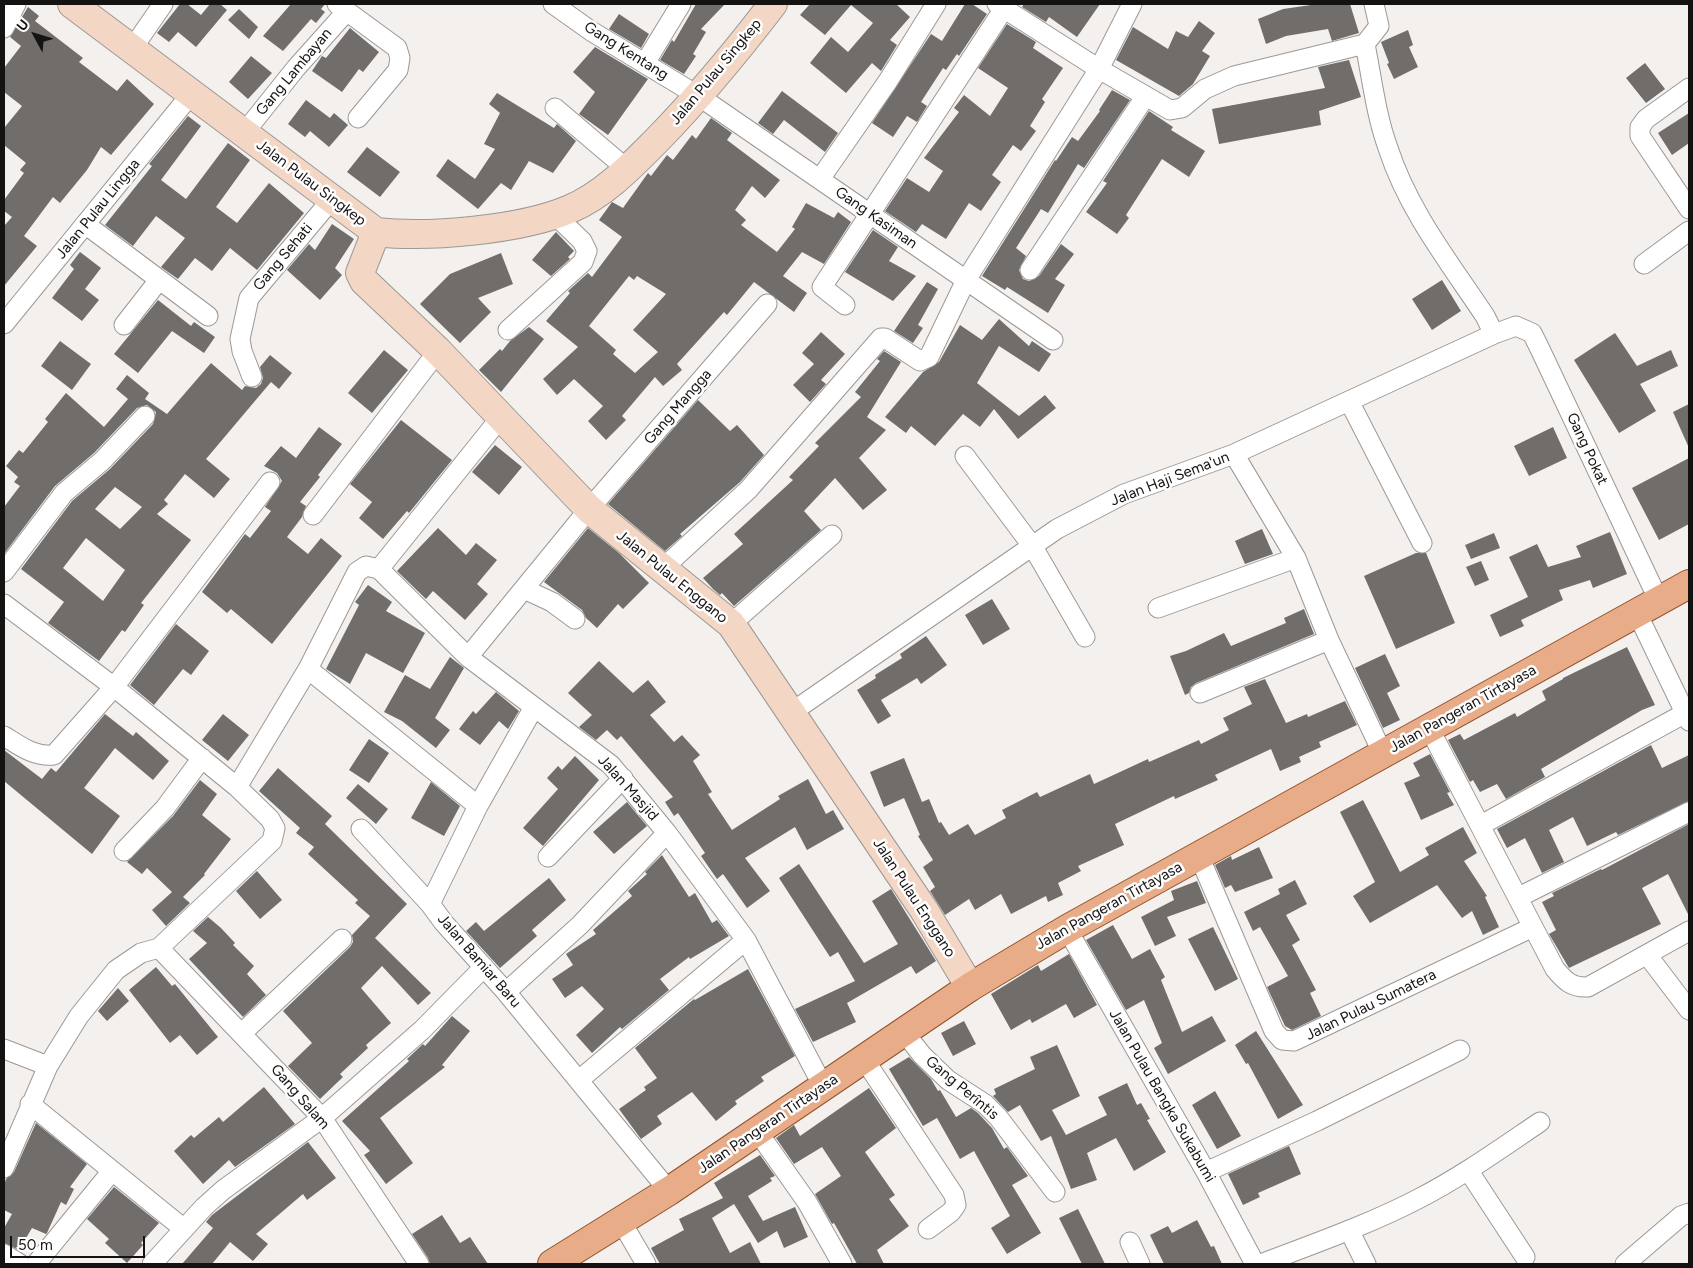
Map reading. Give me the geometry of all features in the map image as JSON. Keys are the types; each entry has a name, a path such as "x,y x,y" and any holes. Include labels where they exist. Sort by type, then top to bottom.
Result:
{"main road":[{"name":"Jalan Pangeran Tirtayasa","path":"552,1264 669,1191 970,987 1067,929 1689,584"}],"street":[{"path":"4,28 16,4"},
{"name":"Jalan Pulau Singkep","path":"72,4 376,232 400,235 438,234 509,224 571,209 628,170 700,96 767,7"},
{"path":"132,49 162,4"},
{"name":"Gang Kentang","path":"553,4 591,30 700,96"},
{"path":"645,63 681,4"},
{"path":"820,179 888,80 936,4"},
{"path":"662,569 748,490 881,338 885,338 920,361 928,357 966,280 1099,69 1132,4"},
{"path":"845,305 822,287 871,215 1003,5 1099,69 1170,110 1182,108 1205,89 1234,76 1365,44 1374,35 1379,26 1374,4"},
{"path":"341,8 397,48 400,58 398,70 358,118"},
{"name":"Gang Lambayan","path":"244,133 341,8"},
{"path":"1365,44 1387,147 1398,175 1415,211 1485,316 1494,334"},
{"path":"1689,88 1646,119 1640,126 1640,136 1689,209"},
{"name":"Jalan Pulau Lingga","path":"4,324 192,94"},
{"name":"Gang Kasiman","path":"700,96 1053,340"},
{"path":"1030,270 1145,97"},
{"path":"556,108 628,170"},
{"name":"Gang Sehati","path":"252,377 242,351 240,339 249,298 332,199"},
{"path":"508,330 583,262 587,251 582,241 554,214"},
{"path":"85,224 208,316"},
{"path":"1644,264 1689,231"},
{"name":"Jalan Pulau Enggano","path":"376,232 360,273 364,280 438,351 589,509 731,624 924,910 970,987"},
{"path":"124,325 158,280"},
{"name":"Gang Mangga","path":"468,657 589,509 767,304"},
{"name":"Gang Pokat","path":"1494,334 1516,326 1532,333 1648,607 1688,715"},
{"name":"Jalan Haji Sema'un","path":"792,712 1057,529 1124,494 1234,454 1494,334"},
{"path":"314,515 438,351"},
{"path":"1348,402 1422,544"},
{"path":"4,572 64,493 102,460 145,416"},
{"path":"237,787 308,669 357,572 366,566 379,569 502,417"},
{"path":"1234,454 1296,558 1329,640 1383,754"},
{"path":"965,456 1033,546 1085,637"},
{"path":"4,736 33,754 54,755 114,687 270,482"},
{"path":"731,624 832,534"},
{"path":"1158,608 1296,558"},
{"name":"Jalan Masjid","path":"379,569 468,657 575,736 611,765 623,778 667,833 746,940 823,1086"},
{"path":"524,589 552,602 575,620"},
{"path":"4,604 114,687 202,758 237,787 270,819 275,828 272,841 159,948 141,953 116,970 79,1016 48,1066 4,1168"},
{"path":"1200,693 1329,640"},
{"path":"308,669 478,806"},
{"name":"Jalan Bamiar Baru","path":"534,707 478,806 430,904 444,923 506,992 669,1191"},
{"path":"1481,825 1688,715"},
{"path":"1430,728 1555,969 1566,982 1577,988 1588,988 1648,956 1689,931"},
{"path":"124,851 165,808 202,758"},
{"path":"548,857 623,778"},
{"path":"1519,897 1689,812"},
{"path":"360,829 430,904"},
{"path":"506,992 580,925 667,833"},
{"name":"Jalan Pulau Sumatera","path":"1199,856 1274,1031 1282,1040 1294,1041 1533,926"},
{"name":"Jalan Pulau Bangka Sukabumi","path":"1067,929 1206,1172 1255,1264"},
{"path":"242,1033 342,939"},
{"path":"579,1080 746,940"},
{"name":"Gang Salam","path":"159,948 322,1118 419,1264"},
{"path":"1648,956 1689,1010"},
{"path":"152,1264 223,1190 322,1118 422,1030 484,968"},
{"name":"Gang Perîntis","path":"904,1032 922,1055 948,1080 985,1104 998,1117 1055,1192"},
{"path":"4,1049 48,1066"},
{"path":"1206,1172 1317,1121 1460,1050"},
{"path":"864,1059 954,1195 956,1206 928,1229"},
{"path":"30,1104 184,1229"},
{"path":"1260,1264 1349,1230 1418,1199 1468,1170 1540,1122"},
{"path":"756,1131 807,1202 842,1264"},
{"path":"1468,1170 1526,1257"},
{"path":"36,1264 112,1171"},
{"path":"1626,1264 1681,1216 1689,1213"},
{"path":"621,1221 646,1264"},
{"path":"1349,1230 1366,1264"},
{"path":"1130,1242 1140,1264"},
{"path":"4,1254 20,1264"}],"building":[{"path":"180,4 187,4 201,15 210,4 220,4 227,10 196,47 178,32 169,42 157,33"},
{"path":"291,4 325,4 321,9 325,12 316,23 311,19 283,51 263,36"},
{"path":"696,4 725,4 701,29 706,32 693,54 696,56 684,74 660,60 672,40 674,42"},
{"path":"810,4 896,4 910,17 890,40 897,45 881,71 872,63 846,93 810,63 831,37 848,52 873,23 851,5 825,35 800,15"},
{"path":"965,4 972,4 987,14 959,56 957,54 946,70 943,68 921,102 927,106 917,122 907,116 893,137 872,123 931,34 942,41"},
{"path":"1024,4 1100,4 1077,37 1049,17 1046,22 1022,7"},
{"path":"1318,4 1350,4 1359,33 1332,41 1328,29 1286,36 1266,44 1258,19 1283,9"},
{"path":"28,7 39,16 35,21 83,58 79,62 117,91 127,79 154,104 111,155 101,147 87,170 60,203 53,197 24,236 37,246 4,286 4,226 12,217 4,211 4,200 24,173 20,170 26,163 4,145 4,128 22,106 4,92 4,68 21,46 10,37"},
{"path":"239,9 258,27 249,39 228,20"},
{"path":"619,14 649,34 641,48 609,29"},
{"path":"1199,21 1215,33 1202,51 1210,56 1193,84 1179,96 1116,60 1133,27 1168,49 1176,31 1188,37"},
{"path":"1007,24 1036,42 1033,48 1063,68 1042,99 1045,102 1030,126 1036,131 1021,151 1013,145 992,175 1001,182 981,211 969,203 946,239 922,224 916,232 885,211 907,178 929,192 943,171 924,158 959,112 954,108 964,95 990,116 1008,88 978,68"},
{"path":"350,28 379,52 363,72 359,69 342,92 312,71 322,56 326,58"},
{"path":"1408,30 1413,45 1409,47 1418,67 1394,79 1387,64 1389,63 1381,42"},
{"path":"595,47 648,79 608,135 579,114 595,92 573,72"},
{"path":"251,56 272,73 248,99 229,82"},
{"path":"1349,60 1361,97 1319,111 1321,125 1219,144 1212,109 1325,88 1318,67"},
{"path":"1645,63 1665,89 1646,103 1626,78"},
{"path":"1112,90 1130,100 1084,168 1078,164 1048,213 1041,209 1016,248 1026,256 1019,270 1023,279 1029,281 1039,276 1061,244 1074,254 1055,279 1065,285 1048,313 1007,287 1005,290 982,276 1055,160 1072,137 1078,141 1100,111"},
{"path":"782,91 838,133 825,152 784,120 773,134 758,123"},
{"path":"497,93 554,128 557,124 576,141 553,173 529,161 511,190 501,183 478,209 436,176 448,159 475,179 495,149 484,144 500,113 489,104"},
{"path":"306,100 330,118 334,113 348,125 329,147 310,131 305,137 288,124"},
{"path":"1149,111 1173,127 1171,130 1205,151 1189,177 1162,159 1126,215 1129,218 1117,234 1086,212 1107,183 1103,181"},
{"path":"1689,113 1689,143 1672,155 1658,133"},
{"path":"188,116 201,126 161,180 186,199 228,143 250,160 216,207 237,223 269,183 304,213 257,270 230,248 212,271 195,258 178,279 161,267 185,238 156,216 133,246 105,225 152,166 149,164"},
{"path":"711,118 732,133 727,140 780,180 765,198 752,186 735,210 746,220 741,225 777,252 795,229 792,227 806,203 834,218 838,212 851,222 824,264 802,252 783,276 807,293 794,312 754,282 727,315 724,312 677,364 682,370 663,386 655,377 622,416 626,420 606,440 588,421 603,406 574,379 557,395 543,379 578,347 546,321 570,293 568,291 588,273 592,277 622,237 599,220 612,202 623,208 648,173 651,176 667,155 673,160 692,135 696,139","holes":["629,276 634,280 637,276 666,294 633,330 658,352 635,373 613,354 616,350 589,326"]},
{"path":"367,147 400,172 380,197 347,172"},
{"path":"332,224 354,239 335,268 342,275 320,300 287,270 309,244 315,250"},
{"path":"873,230 898,247 889,261 916,276 893,301 845,272"},
{"path":"556,232 574,251 568,257 570,259 551,276 532,260"},
{"path":"80,252 101,268 85,289 99,300 82,321 52,298 74,269 70,265"},
{"path":"501,253 513,284 478,298 491,312 460,343 420,304 450,274"},
{"path":"1442,280 1461,311 1432,330 1412,299"},
{"path":"927,282 938,289 918,325 923,328 913,343 894,331"},
{"path":"158,300 191,326 194,322 215,337 204,353 172,331 138,373 114,354"},
{"path":"999,319 1029,346 1032,341 1051,354 1039,372 999,346 977,383 1019,416 1045,395 1056,408 1018,439 994,409 980,427 963,414 935,446 911,426 906,433 885,417 923,372 939,362 960,325 982,340"},
{"path":"529,327 544,339 501,392 479,370 500,349 502,351 510,341"},
{"path":"821,332 845,354 821,380 826,384 810,402 793,385 814,364 802,353"},
{"path":"1615,333 1637,366 1671,350 1678,366 1640,384 1656,411 1619,433 1574,360"},
{"path":"60,341 91,364 72,390 41,366"},
{"path":"384,350 408,370 372,413 348,393"},
{"path":"884,351 901,362 867,417 886,430 859,458 887,490 863,510 835,478 804,511 821,530 734,606 722,593 720,595 703,578 743,544 734,534 793,480 789,477 819,446 815,443 861,397 855,392 880,361 877,359"},
{"path":"270,355 292,373 279,389 271,382 206,459 230,479 214,498 185,474 164,500 168,504 157,514 191,540 141,603 144,605 125,632 122,630 99,661 48,623 64,602 21,569 72,501 110,469 153,424 156,412 147,405 137,408 94,453 55,486 4,554 4,507 20,486 14,482 18,477 6,466 19,450 23,453 48,422 45,419 66,393 104,427 128,399 116,389 127,375 149,393 145,399 167,414 211,363 242,390 245,386 256,388 261,384 263,378 260,367","holes":["115,487 142,507 120,529 95,509","86,538 125,570 103,601 63,568"]},
{"path":"698,400 730,431 737,425 764,455 740,482 680,534 682,536 665,551 608,504"},
{"path":"1689,404 1689,448 1673,412"},
{"path":"401,420 452,460 409,513 407,511 383,539 359,518 372,502 350,484"},
{"path":"319,427 342,444 318,475 320,477 300,502 306,506 302,517 287,537 308,554 321,538 342,556 272,644 231,609 227,613 202,592 245,534 250,538 271,511 265,507 282,481 277,473 264,466 281,446 296,458"},
{"path":"1553,427 1567,458 1529,476 1514,446"},
{"path":"495,445 522,467 499,495 472,472"},
{"path":"1689,458 1689,524 1659,540 1632,488"},
{"path":"438,528 466,555 476,543 497,560 477,584 488,594 465,620 433,591 426,599 397,571"},
{"path":"588,528 619,553 649,583 623,609 618,604 597,628 586,618 582,610 544,582"},
{"path":"1262,529 1273,554 1245,564 1235,541"},
{"path":"1610,532 1627,574 1593,588 1590,580 1559,590 1563,600 1521,620 1524,626 1500,637 1490,615 1528,597 1509,557 1537,544 1548,567 1581,557 1576,546"},
{"path":"1494,533 1500,548 1471,559 1465,545"},
{"path":"1416,553 1426,553 1455,623 1396,649 1364,576"},
{"path":"1481,561 1489,580 1475,586 1466,567"},
{"path":"368,585 392,602 386,611 425,633 403,673 366,653 350,684 326,669 359,605 355,602"},
{"path":"992,599 1010,629 983,645 965,615"},
{"path":"1304,609 1314,634 1196,683 1191,687 1189,693 1185,695 1170,656 1186,651 1224,633 1231,646 1286,623 1284,618"},
{"path":"176,624 209,651 191,675 183,669 154,705 130,685"},
{"path":"926,636 947,665 921,684 917,678 881,700 891,716 878,724 857,690 876,678 875,675 902,658 900,654"},
{"path":"1627,647 1655,705 1642,710 1541,769 1545,777 1506,799 1497,784 1480,792 1473,780 1470,782 1448,740 1460,734 1464,740 1515,713 1517,717 1546,700 1542,691 1563,678"},
{"path":"1385,654 1400,686 1387,693 1400,720 1383,728 1355,668"},
{"path":"450,657 464,668 435,718 450,730 436,748 402,721 384,712 405,675 430,689"},
{"path":"599,661 633,693 648,680 666,702 650,715 674,742 682,735 700,755 693,761 712,792 708,794 732,830 780,799 778,796 808,779 826,814 833,810 844,829 807,850 795,827 745,858 770,891 747,908 723,874 717,879 701,856 705,853 678,813 674,816 665,802 673,797 621,736 617,740 607,730 596,740 579,727 592,715 568,693"},
{"path":"1265,679 1286,723 1307,714 1308,717 1345,701 1357,725 1319,742 1321,747 1299,757 1301,762 1280,771 1271,749 1215,775 1218,780 1175,799 1174,796 1115,824 1124,845 1078,866 1081,871 1058,883 1063,895 1048,902 1046,896 1011,914 1001,894 975,910 969,899 945,915 930,891 935,887 923,867 933,860 918,836 920,835 904,798 884,807 870,772 904,758 922,802 929,799 939,823 941,822 949,835 968,824 975,835 1006,818 1002,810 1037,792 1040,797 1090,774 1094,784 1148,759 1149,762 1199,740 1201,744 1229,730 1223,718 1252,704 1244,687"},
{"path":"496,692 519,711 508,729 499,721 480,745 459,729 473,711 476,714"},
{"path":"105,714 133,736 136,732 169,761 153,780 115,748 84,788 120,816 92,854 4,781 4,750 42,779 51,768 56,772"},
{"path":"223,714 249,735 228,761 202,740"},
{"path":"369,739 389,753 369,783 349,770"},
{"path":"1651,745 1662,768 1689,755 1689,801 1618,835 1616,832 1587,846 1573,817 1549,830 1564,862 1542,873 1525,838 1507,848 1497,829"},
{"path":"1430,754 1450,792 1447,793 1454,805 1421,820 1404,783 1420,776 1413,763"},
{"path":"575,756 599,780 543,846 523,828 558,789 547,778 558,766 562,770"},
{"path":"278,768 332,816 325,824 407,904 375,938 431,993 418,1005 382,966 361,988 391,1023 366,1045 368,1048 340,1074 343,1077 320,1099 288,1066 312,1043 283,1011 350,947 353,942 352,935 370,916 355,903 358,900 308,854 314,847 296,833 300,828 259,791"},
{"path":"200,780 217,794 202,815 231,839 205,875 183,897 190,903 166,926 152,910 172,892 147,868 142,874 127,862 173,816"},
{"path":"431,782 460,806 444,836 411,818"},
{"path":"358,784 388,809 376,824 346,798"},
{"path":"1363,800 1400,872 1429,855 1425,848 1463,827 1477,853 1464,861 1487,896 1485,897 1499,927 1483,935 1472,911 1462,918 1437,885 1370,923 1353,896 1375,882 1340,812"},
{"path":"627,802 647,826 614,854 593,832"},
{"path":"1689,824 1689,916 1668,874 1642,888 1661,924 1569,968 1549,934 1556,930 1542,902 1554,896 1552,893 1602,870"},
{"path":"1259,847 1273,878 1235,892 1231,885 1225,888 1215,865 1231,856 1232,860"},
{"path":"662,855 689,897 695,893 712,923 717,920 729,936 690,959 689,957 660,979 669,990 622,1029 620,1027 592,1053 576,1035 604,1009 582,986 565,998 552,979 573,965 566,954 596,934 593,930 632,896 628,891 647,874 645,872"},
{"path":"799,864 864,963 898,944 872,901 891,889 936,961 916,974 911,966 847,1003 856,1022 813,1042 795,1009 855,981 838,952 830,957 779,878"},
{"path":"257,871 282,900 260,919 236,891"},
{"path":"549,878 566,900 532,930 537,936 500,968 466,931 476,922 484,931"},
{"path":"1295,880 1307,904 1286,915 1300,940 1292,945 1316,990 1310,993 1321,1016 1292,1030 1285,1026 1267,987 1288,976 1260,927 1253,931 1244,912 1280,894 1278,889"},
{"path":"1197,881 1206,903 1167,917 1176,936 1155,946 1141,917 1174,900 1171,891"},
{"path":"208,917 221,928 235,943 233,945 254,966 247,974 266,995 243,1017 189,959 207,943 193,931"},
{"path":"1113,925 1132,959 1150,949 1165,977 1161,980 1182,1032 1212,1016 1226,1041 1168,1074 1154,1048 1162,1043 1144,1000 1126,1010 1086,940"},
{"path":"1213,927 1238,979 1215,991 1188,939"},
{"path":"1069,954 1097,1005 1074,1018 1066,1004 1032,1023 1030,1019 1011,1030 991,994 1038,965 1041,971"},
{"path":"156,967 172,986 175,984 218,1037 197,1055 180,1035 170,1043 129,990"},
{"path":"748,969 795,1056 761,1077 764,1081 735,1101 737,1104 716,1121 692,1092 657,1116 662,1124 641,1139 619,1109 646,1090 644,1087 657,1078 635,1048 694,999"},
{"path":"118,988 129,1001 107,1021 98,1011"},
{"path":"452,1016 470,1031 442,1065 445,1067 380,1118 413,1163 386,1184 364,1155 370,1151 342,1121 409,1061 407,1059 423,1044 425,1046"},
{"path":"964,1021 976,1044 953,1056 941,1033"},
{"path":"1256,1031 1303,1105 1278,1119 1248,1063 1246,1064 1235,1045"},
{"path":"1057,1045 1080,1096 1052,1110 1066,1135 1107,1115 1098,1097 1127,1083 1137,1105 1141,1103 1150,1119 1147,1120 1166,1152 1134,1171 1116,1138 1087,1153 1097,1180 1071,1189 1051,1136 1041,1141 1020,1105 1008,1112 993,1096 996,1094 994,1089 1035,1069 1030,1057"},
{"path":"909,1057 931,1079 938,1091 940,1090 956,1117 971,1108 978,1113 992,1128 1004,1149 1007,1147 1028,1176 1012,1185 1041,1233 1007,1254 991,1228 1010,1216 974,1151 960,1159 937,1118 923,1126 889,1069"},
{"path":"264,1087 295,1124 235,1167 229,1160 203,1184 174,1151 191,1135 194,1138 219,1117 223,1122"},
{"path":"869,1088 896,1128 865,1152 895,1195 889,1199 909,1226 877,1250 884,1264 857,1264 815,1194 841,1176 822,1147 794,1164 776,1138 794,1125 800,1136"},
{"path":"1215,1091 1241,1136 1217,1149 1192,1105"},
{"path":"36,1123 87,1164 70,1187 74,1189 66,1205 61,1202 47,1233 32,1228 19,1250 4,1243 4,1228 12,1214 4,1210 4,1185 6,1179 14,1172"},
{"path":"308,1142 336,1178 307,1200 303,1194 256,1234 268,1244 253,1261 230,1242 212,1264 182,1264 213,1228 206,1222 212,1215"},
{"path":"1289,1146 1301,1174 1258,1193 1260,1197 1243,1205 1228,1174"},
{"path":"760,1155 775,1176 770,1178 772,1181 748,1196 763,1221 795,1207 808,1237 784,1248 777,1231 758,1243 734,1204 712,1218 730,1253 750,1242 761,1264 660,1264 651,1248 684,1230 679,1219 723,1198 714,1183"},
{"path":"114,1187 159,1223 141,1243 143,1245 127,1263 105,1243 109,1239 87,1219"},
{"path":"1078,1209 1105,1264 1082,1264 1059,1218"},
{"path":"442,1215 460,1243 470,1237 488,1264 430,1264 412,1234"},
{"path":"1197,1220 1211,1247 1214,1246 1222,1264 1164,1264 1150,1235 1168,1226 1172,1233"}]}
